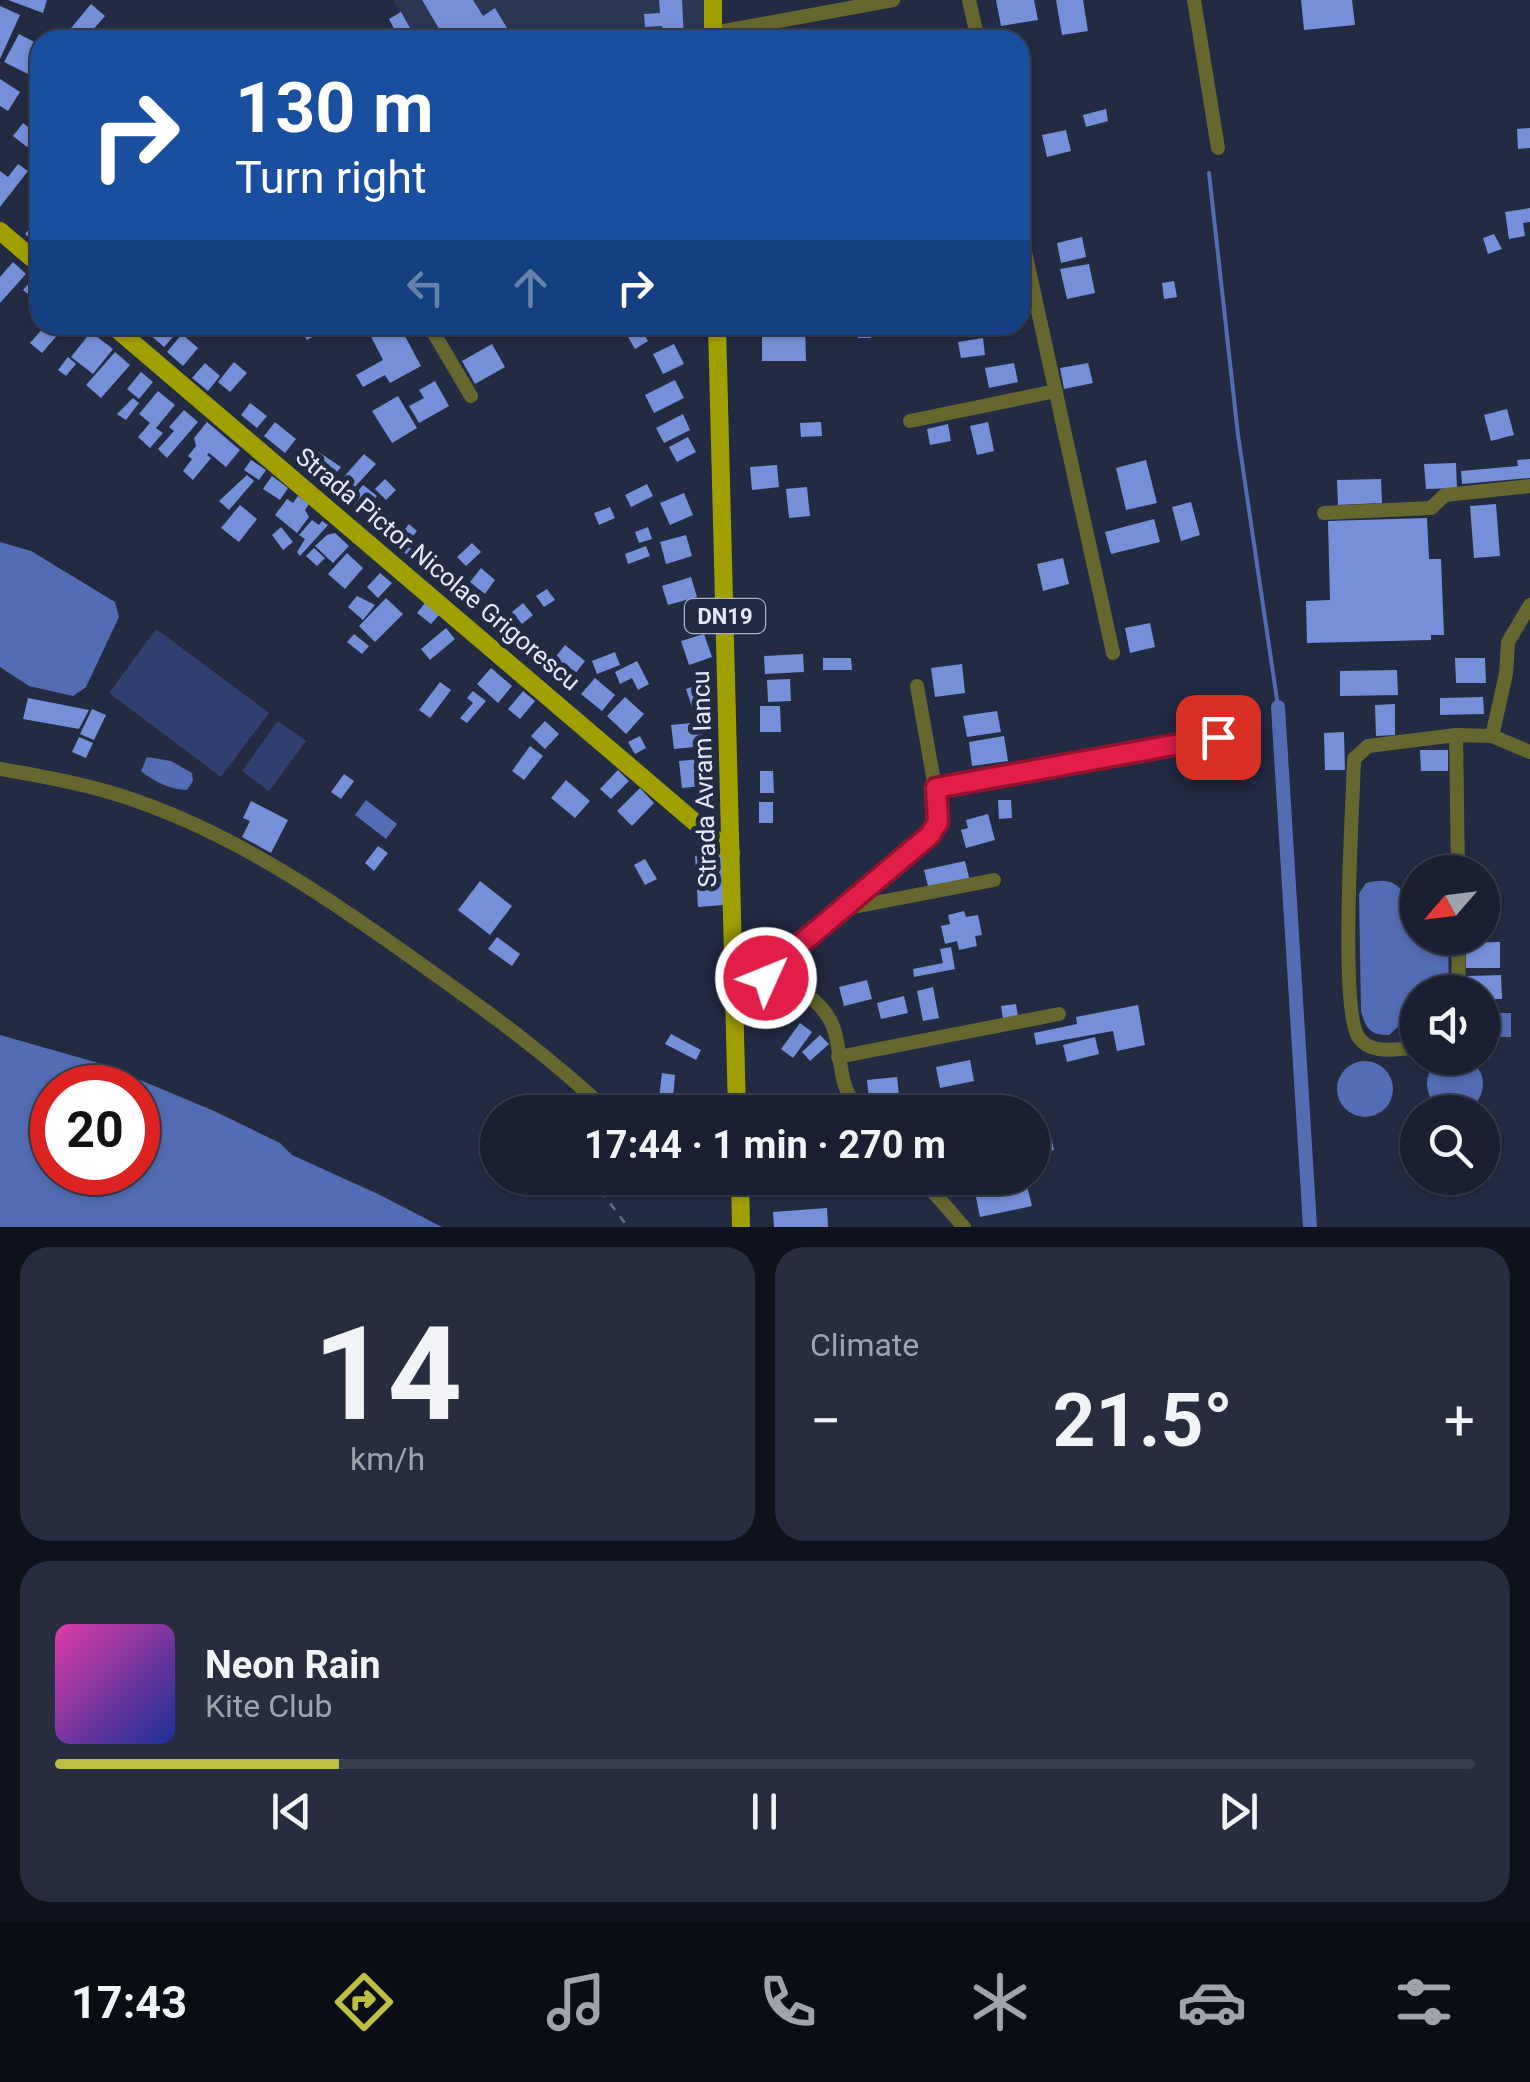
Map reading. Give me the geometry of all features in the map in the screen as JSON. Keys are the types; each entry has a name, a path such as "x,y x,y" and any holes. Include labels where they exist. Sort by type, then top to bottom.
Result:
{"main road":[{"path":"713,0 713,30"},
{"path":"0,231 30,256"},
{"name":"Strada Pictor Nicolae Grigorescu","path":"124,335 731,853"},
{"name":"Strada Avram Iancu","path":"717,335 737,1095"},
{"path":"740,1195 741,1227"}],"street":[{"path":"747,30 892,0"},
{"path":"969,0 976,30"},
{"path":"1194,0 1218,148"},
{"path":"1030,274 1112,654"},
{"path":"436,335 471,396"},
{"path":"910,421 1056,391"},
{"path":"1324,513 1431,508 1445,495 1530,486"},
{"path":"1492,736 1506,674 1508,642 1530,605"},
{"path":"766,978 930,835 938,822 936,788 917,686"},
{"path":"1456,735 1458,855"},
{"path":"1400,1049 1376,1050 1360,1040 1350,1020 1354,759 1368,746 1456,735 1492,736 1530,752"},
{"path":"936,788 1218,737"},
{"path":"0,768 66,780 120,796 182,819 264,860 342,907 478,1005 587,1095"},
{"path":"841,909 994,880"},
{"path":"734,973 800,989 816,1002 832,1026 847,1095"},
{"path":"838,1057 1059,1014"},
{"path":"936,1195 964,1227"}],"path":[{"path":"604,1195 628,1227"}],"shaded area":[{"path":"393,0 704,0 706,30 408,30"},
{"path":"0,542 31,551 115,602 119,617 86,687 73,696 29,686 0,667"},
{"path":"156,629 269,713 221,777 109,693"},
{"path":"278,721 306,741 269,791 242,771"},
{"path":"147,757 171,761 192,773 193,781 187,790 157,781 141,771"},
{"path":"366,800 397,824 386,839 355,815"},
{"path":"1382,881 1400,889 1400,955 1448,955 1449,975 1400,975 1400,1025 1389,1035 1377,1034 1367,1027 1361,1011 1359,894 1366,883"},
{"path":"1500,1013 1511,1013 1511,1037 1500,1037"},
{"path":"0,1035 104,1065 30,1065 30,1195 160,1195 160,1088 280,1143 292,1155 442,1227 0,1227"},
{"path":"1365,1061 1385,1069 1393,1089 1385,1109 1365,1117 1345,1109 1337,1089 1345,1069"},
{"path":"1429,1075 1481,1075 1481,1095 1429,1095"}],"building":[{"path":"8,0 47,0 43,13"},
{"path":"422,0 473,0 483,16 495,8 508,30 454,29 440,30"},
{"path":"659,0 682,0 684,30 645,27 644,14 660,13"},
{"path":"996,0 1034,0 1038,20 1001,26"},
{"path":"1056,0 1083,0 1088,31 1062,35"},
{"path":"1301,0 1352,0 1355,25 1304,30"},
{"path":"91,4 105,16 93,30 69,30"},
{"path":"0,6 20,15 0,59"},
{"path":"401,12 411,30 395,30 389,19"},
{"path":"19,34 30,40 28,74 4,62"},
{"path":"0,79 20,92 8,111 0,106"},
{"path":"1106,109 1108,121 1086,127 1083,115"},
{"path":"23,123 30,128 27,147 13,136"},
{"path":"1530,128 1530,148 1518,149 1517,129"},
{"path":"1066,130 1071,151 1047,157 1042,135"},
{"path":"18,164 28,171 0,207 0,171 8,177"},
{"path":"1530,208 1530,222 1523,223 1525,236 1509,239 1505,212"},
{"path":"1494,234 1502,249 1488,254 1483,238"},
{"path":"1082,237 1086,257 1061,263 1057,243"},
{"path":"13,262 26,274 0,303 0,277"},
{"path":"1089,264 1095,293 1067,299 1060,269"},
{"path":"1174,281 1177,297 1164,299 1162,283"},
{"path":"37,335 57,335 42,353 30,343"},
{"path":"89,335 95,335 113,349 93,374 71,357"},
{"path":"150,335 175,335 164,347"},
{"path":"181,335 198,348 183,366 167,352"},
{"path":"370,335 404,335 421,366 390,383 385,375 363,387 356,375 383,360"},
{"path":"645,335 648,341 635,349 628,337"},
{"path":"762,335 805,335 806,361 762,361"},
{"path":"983,338 985,355 961,358 958,342"},
{"path":"492,344 505,367 475,384 462,361"},
{"path":"674,344 684,364 663,374 653,354"},
{"path":"115,352 130,365 101,398 86,385"},
{"path":"68,357 76,364 66,376 58,370"},
{"path":"234,362 247,373 230,392 218,382"},
{"path":"205,363 220,376 208,391 192,378"},
{"path":"1014,363 1018,382 989,388 985,368"},
{"path":"1088,363 1093,383 1064,389 1060,368"},
{"path":"141,372 153,382 139,399 127,389"},
{"path":"675,380 684,398 654,413 645,395"},
{"path":"435,381 449,406 419,423 409,406 424,398 419,390"},
{"path":"158,391 175,405 156,428 163,433 150,448 138,437 150,423 139,414"},
{"path":"398,396 417,428 392,443 372,411"},
{"path":"133,398 139,403 126,420 117,414"},
{"path":"250,403 267,416 257,428 241,415"},
{"path":"1507,409 1514,435 1491,441 1484,415"},
{"path":"184,410 198,422 167,458 158,449 174,431 169,427"},
{"path":"683,414 690,430 664,443 656,428"},
{"path":"207,422 240,450 226,467 209,453 211,458 193,480 183,471 192,459 188,456 196,446 194,438"},
{"path":"275,422 296,439 285,453 264,436"},
{"path":"821,422 822,436 801,437 800,423"},
{"path":"988,422 994,451 977,455 970,426"},
{"path":"948,424 951,441 930,445 927,429"},
{"path":"688,437 696,452 677,462 669,447"},
{"path":"317,451 341,467 324,488 295,463 305,452 312,457"},
{"path":"364,454 376,464 352,490 341,480"},
{"path":"1530,459 1530,478 1462,484 1461,471 1518,466 1517,460"},
{"path":"251,460 266,470 259,480 244,470"},
{"path":"1146,460 1157,503 1126,510 1116,468"},
{"path":"1456,463 1457,488 1426,489 1424,464"},
{"path":"777,465 779,487 752,490 750,467"},
{"path":"247,475 254,481 229,510 219,501"},
{"path":"272,476 288,488 280,500 263,489"},
{"path":"385,479 396,490 386,500 375,489"},
{"path":"1381,479 1382,503 1338,505 1337,480"},
{"path":"334,481 348,492 342,500 328,489"},
{"path":"647,484 653,496 631,507 625,495"},
{"path":"363,485 377,496 362,514 348,503"},
{"path":"807,487 810,516 789,518 786,489"},
{"path":"684,493 693,515 670,525 660,503"},
{"path":"298,496 309,504 305,510 309,517 297,533 275,515 287,499 293,503"},
{"path":"1191,502 1200,535 1181,541 1172,507"},
{"path":"1496,504 1500,556 1474,558 1470,506"},
{"path":"240,505 257,519 239,542 221,528"},
{"path":"610,507 615,518 599,525 594,513"},
{"path":"379,515 398,530 390,540 371,524"},
{"path":"1427,518 1429,559 1441,559 1444,635 1431,635 1431,640 1307,643 1306,601 1330,600 1328,521"},
{"path":"1154,519 1160,542 1111,554 1105,532"},
{"path":"312,520 328,525 300,556 297,552 305,539 299,535"},
{"path":"409,524 417,531 412,537 422,546 411,558 393,543"},
{"path":"281,527 293,542 283,550 272,535"},
{"path":"648,527 652,539 639,543 635,532"},
{"path":"335,533 349,546 333,563 315,546"},
{"path":"686,535 692,556 666,564 660,542"},
{"path":"472,543 481,552 466,566 457,557"},
{"path":"646,546 650,556 628,564 625,554"},
{"path":"314,548 325,558 317,566 306,556"},
{"path":"428,549 441,561 430,574 416,562"},
{"path":"347,553 363,568 345,589 328,574"},
{"path":"1063,558 1069,584 1043,591 1037,564"},
{"path":"481,568 495,580 485,594 470,582"},
{"path":"380,573 392,583 378,598 367,587"},
{"path":"691,577 697,597 668,605 662,586"},
{"path":"466,584 481,598 470,609 455,595"},
{"path":"547,589 555,600 544,607 536,596"},
{"path":"357,596 375,605 363,620 348,607"},
{"path":"386,598 403,614 375,642 359,626"},
{"path":"425,603 439,615 431,624 417,613"},
{"path":"523,603 533,615 522,624 512,612"},
{"path":"1150,623 1155,647 1130,653 1125,628"},
{"path":"518,625 534,641 523,652 507,636"},
{"path":"446,628 455,639 430,660 421,649"},
{"path":"354,634 369,646 362,654 347,642"},
{"path":"704,634 712,657 689,665 681,641"},
{"path":"565,645 585,661 571,679 551,663"},
{"path":"615,652 620,665 597,674 592,661"},
{"path":"803,654 804,672 765,674 764,656"},
{"path":"823,658 851,658 852,670 823,670"},
{"path":"1455,658 1485,658 1486,683 1456,683"},
{"path":"637,661 649,684 638,690 632,678 620,684 615,672"},
{"path":"962,664 965,693 935,697 931,668"},
{"path":"491,668 512,686 498,703 477,684"},
{"path":"1397,670 1398,695 1340,696 1340,671"},
{"path":"595,678 615,695 602,711 581,694"},
{"path":"790,679 791,701 768,702 767,680"},
{"path":"708,681 715,699 692,707 686,689"},
{"path":"440,682 451,690 430,718 419,710"},
{"path":"473,691 486,701 467,723 460,718 473,703 467,698"},
{"path":"523,691 535,701 520,719 508,709"},
{"path":"625,697 644,714 626,734 607,716"},
{"path":"1483,697 1484,714 1440,715 1440,698"},
{"path":"28,698 89,710 79,729 23,719"},
{"path":"1395,704 1395,735 1376,736 1375,705"},
{"path":"760,706 780,706 781,732 760,732"},
{"path":"92,709 106,715 94,740 80,734"},
{"path":"997,711 1001,732 967,737 963,716"},
{"path":"545,721 559,734 545,749 531,736"},
{"path":"701,722 704,746 674,749 671,725"},
{"path":"1344,732 1345,770 1325,770 1324,733"},
{"path":"640,736 646,748 635,754 628,742"},
{"path":"1004,736 1008,761 972,766 969,742"},
{"path":"79,737 93,743 86,758 72,752"},
{"path":"530,746 543,756 524,780 512,771"},
{"path":"1420,750 1448,750 1448,771 1421,771"},
{"path":"710,758 712,785 682,788 679,761"},
{"path":"618,770 629,781 611,799 600,789"},
{"path":"760,771 773,771 774,793 760,793"},
{"path":"344,774 354,781 341,799 331,792"},
{"path":"566,780 590,801 575,818 551,798"},
{"path":"640,788 654,803 632,826 617,811"},
{"path":"998,800 1011,800 1012,818 999,819"},
{"path":"251,801 288,820 271,853 242,837 250,821 243,818"},
{"path":"759,802 773,802 773,823 759,823"},
{"path":"988,814 995,840 966,848 961,830 968,828 966,820"},
{"path":"378,846 388,853 374,871 365,863"},
{"path":"722,854 724,905 698,907 695,856"},
{"path":"645,859 657,879 645,885 634,865"},
{"path":"965,861 970,881 929,890 924,870"},
{"path":"480,881 512,906 490,935 458,910"},
{"path":"964,911 966,917 978,915 982,935 975,936 977,946 959,950 957,941 945,944 941,926 950,924 948,915"},
{"path":"497,937 520,954 512,966 488,949"},
{"path":"951,947 955,969 914,977 913,969 943,963 940,949"},
{"path":"1466,955 1500,955 1500,968 1466,968"},
{"path":"867,980 872,999 844,1006 839,987"},
{"path":"933,987 939,1018 923,1021 917,991"},
{"path":"904,996 908,1013 881,1019 877,1003"},
{"path":"1016,1004 1018,1016 1003,1019 1001,1006"},
{"path":"1138,1005 1145,1045 1117,1051 1113,1031 1036,1045 1034,1033 1077,1024 1076,1017"},
{"path":"800,1023 812,1032 793,1058 781,1049"},
{"path":"671,1034 701,1050 696,1060 665,1044"},
{"path":"820,1035 829,1044 810,1061 802,1052"},
{"path":"1095,1037 1099,1054 1067,1062 1063,1045"},
{"path":"970,1060 974,1081 940,1088 936,1067"},
{"path":"662,1073 675,1075 673,1095 659,1095"},
{"path":"897,1077 899,1095 869,1095 867,1080"},
{"path":"1029,1195 1032,1206 980,1217 976,1197"},
{"path":"827,1208 828,1227 774,1227 773,1212"}],"waterway":[{"path":"1209,173 1238,435 1278,707"},
{"path":"1278,707 1310,1227"}],"route":[{"path":"766,978 791,952 930,835 938,822 936,788 1218,737"}]}
